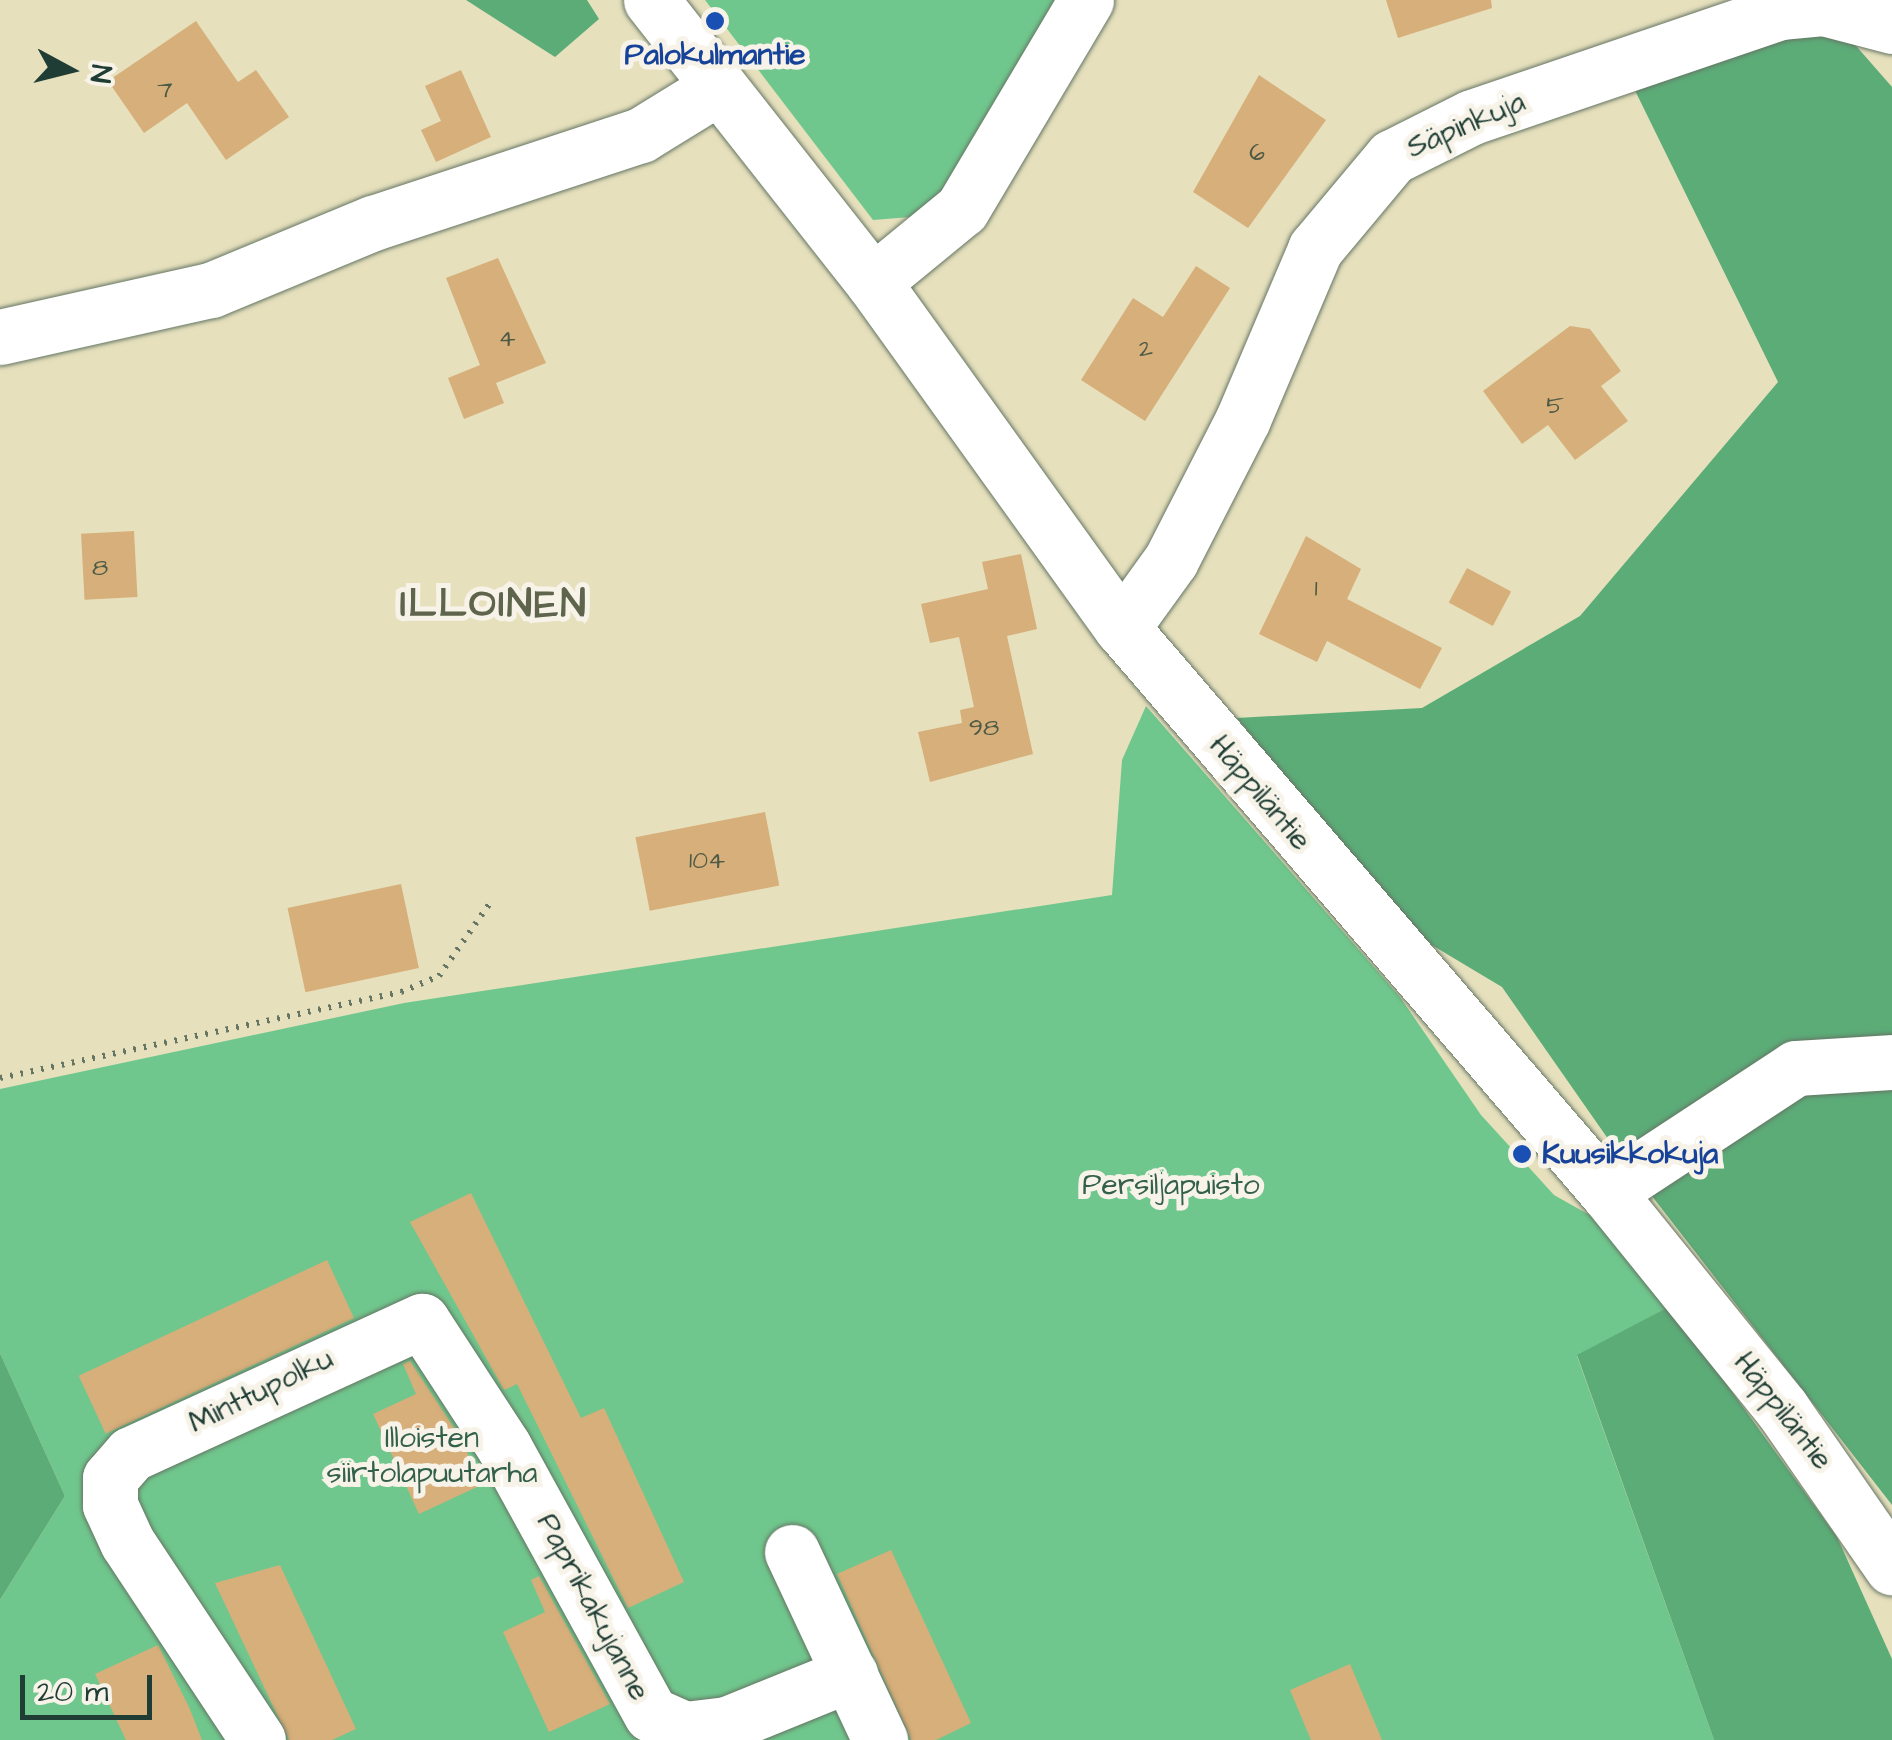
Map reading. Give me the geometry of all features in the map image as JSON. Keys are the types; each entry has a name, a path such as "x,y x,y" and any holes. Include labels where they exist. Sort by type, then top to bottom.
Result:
{"street":[{"name":"Häppiläntie","path":"651,0 872,282 1122,628 1607,1192 1782,1409 1892,1567"},
{"path":"872,282 962,209 1086,0"},
{"name":"Säpinkuja","path":"1122,628 1171,560 1243,418 1315,249 1392,157 1472,117 1780,12 1823,8 1892,26"},
{"path":"0,338 211,290 373,223 642,135 717,88"},
{"path":"1607,1192 1796,1068 1892,1062"},
{"name":"Minttupolku","path":"258,1740 127,1542 110,1505 110,1478 131,1454 422,1321"},
{"name":"Paprikakujanne","path":"422,1321 514,1464 651,1714 684,1728 727,1724 850,1674"},
{"path":"792,1552 880,1740"}],"path":[{"path":"0,1078 401,992 439,976 492,900"}],"green space":[{"path":"466,0 587,0 599,19 555,57"},
{"path":"705,0 1071,0 936,215 873,220"},
{"path":"1823,8 1892,87 1892,1505 1613,1146 1502,987 1410,932 1237,718 1422,708 1580,616 1778,382 1623,66"},
{"path":"1146,706 1400,997 1481,1115 1554,1195 1593,1217 1670,1306 1577,1356 1714,1740 0,1740 0,1600 65,1496 0,1353 0,1089 404,1003 1112,895 1122,760"},
{"path":"1670,1306 1837,1537 1892,1659 1892,1740 1714,1740 1577,1355"},
{"path":"0,1353 65,1496 0,1600"}],"building":[{"path":"1386,0 1491,0 1492,8 1398,38"},
{"path":"196,21 238,82 256,70 289,117 226,160 187,103 144,133 108,81"},
{"path":"461,70 491,137 436,162 421,130 441,121 425,86"},
{"path":"1259,75 1326,120 1248,228 1193,192"},
{"path":"498,258 546,363 496,383 504,403 464,419 448,378 480,365 446,278"},
{"path":"1196,266 1230,288 1145,421 1081,380 1133,298 1163,317"},
{"path":"1570,326 1590,329 1621,371 1601,386 1628,421 1575,460 1548,425 1522,444 1483,391"},
{"path":"134,531 137,597 85,600 81,534"},
{"path":"1306,536 1361,569 1347,599 1442,648 1420,689 1327,641 1317,662 1259,634"},
{"path":"1021,554 1037,629 1007,636 1033,754 930,782 918,732 962,723 960,710 974,707 959,637 930,643 921,604 988,589 982,562"},
{"path":"1467,568 1511,591 1493,626 1449,602"},
{"path":"765,812 779,886 650,911 635,837"},
{"path":"401,884 419,968 305,992 288,908"},
{"path":"471,1193 581,1418 604,1408 684,1582 628,1608 517,1384 504,1390 410,1222"},
{"path":"327,1260 354,1318 106,1434 79,1376"},
{"path":"410,1361 464,1443 479,1486 419,1514 373,1414 416,1394 403,1364"},
{"path":"891,1550 971,1723 936,1740 911,1740 837,1574"},
{"path":"280,1565 356,1729 332,1740 289,1740 215,1583"},
{"path":"539,1576 610,1704 549,1732 503,1632 545,1612 531,1580"},
{"path":"158,1645 202,1740 126,1740 95,1674"},
{"path":"1350,1664 1382,1740 1311,1740 1290,1690"}],"place":[{"name":"Palokulmantie","path":"715,21"},
{"name":"Kuusikkokuja","path":"1522,1154"}],"district":[{"name":"ILLOINEN","path":"494,605"}],"park label":[{"name":"Persiljapuisto","path":"1171,1185"},
{"name":"Illoisten siirtolapuutarha","path":"432,1455"}]}
